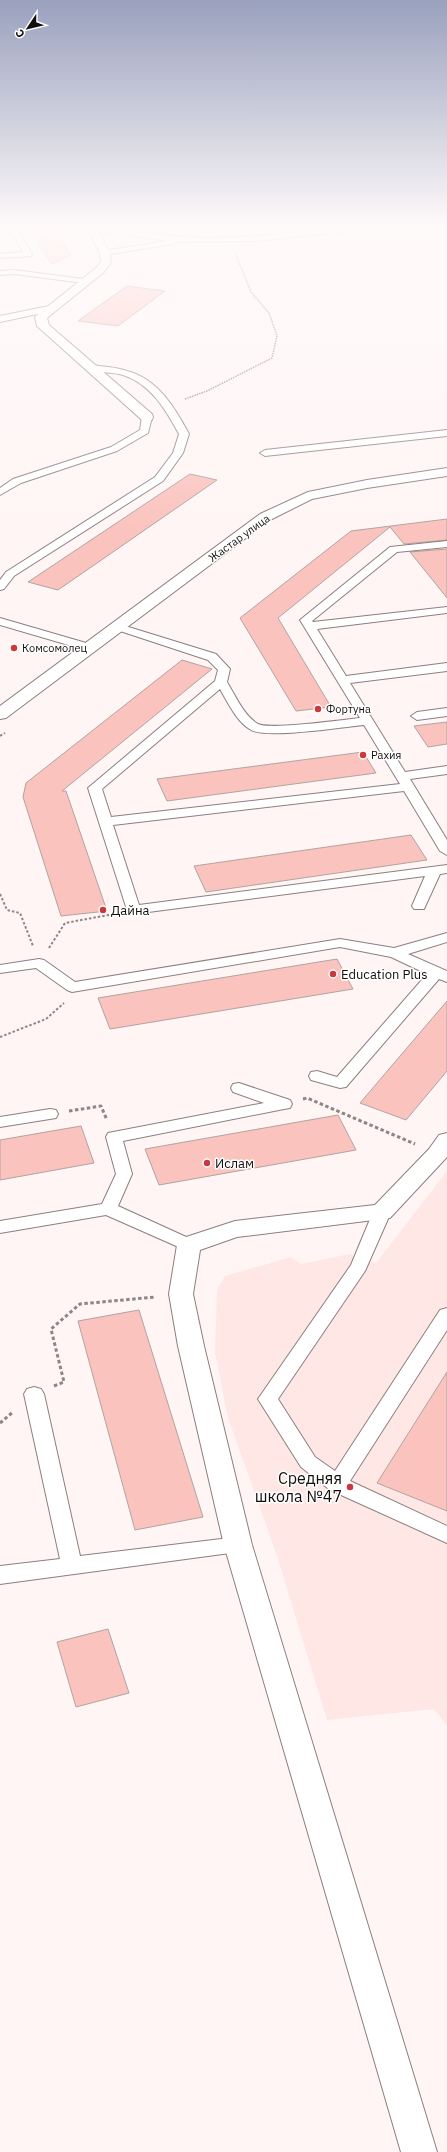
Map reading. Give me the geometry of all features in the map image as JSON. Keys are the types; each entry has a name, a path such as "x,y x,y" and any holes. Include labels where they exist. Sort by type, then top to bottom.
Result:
{"street":[{"path":"46,328 93,368 147,417"},
{"name":"Жастар улица","path":"0,714 265,517 308,496 445,473"},
{"path":"419,2152 238,1545 191,1346 181,1294 189,1246 235,1229 382,1212 442,1147"}],"lane":[{"path":"0,587 10,574 159,479 178,453 184,434 169,405 150,386 127,373 93,368"},
{"path":"0,492 17,481 114,449 145,431 147,417"},
{"path":"265,453 447,433"},
{"path":"447,544 394,549 306,620 447,851"},
{"path":"310,626 447,610"},
{"path":"0,621 89,647"},
{"path":"118,626 212,657 224,669 221,682 95,788 133,910 441,870"},
{"path":"343,680 447,667"},
{"path":"221,682 244,719 256,728 278,729 368,721"},
{"path":"417,716 447,712"},
{"path":"105,822 405,782 447,770"},
{"path":"419,906 441,870"},
{"path":"395,953 447,937"},
{"path":"0,969 39,963 72,987 340,943 395,953 441,975 340,1083 317,1076"},
{"path":"239,1088 284,1104"},
{"path":"108,1209 124,1174 114,1137 284,1104"},
{"path":"0,1122 50,1114"},
{"path":"0,1227 108,1209 189,1246"},
{"path":"382,1212 358,1267 268,1399 308,1462 336,1484 447,1535"},
{"path":"336,1484 447,1316"},
{"path":"34,1394 72,1566"},
{"path":"0,1575 238,1545"}],"path":[{"path":"169,405 207,391 272,358 277,336 274,328"},
{"path":"0,736 6,732"},
{"path":"0,894 7,910 20,914 39,963"},
{"path":"39,963 65,923 133,910"},
{"path":"0,1037 46,1019 65,1002 72,987"},
{"path":"284,1104 307,1098 442,1147"},
{"path":"50,1114 101,1106 114,1137"},
{"path":"34,1394 64,1382 51,1329 80,1304 181,1294"}],"shaded area":[{"name":"Средняя школа №47","path":"447,1171 447,1726 434,1709 327,1720 277,1556 228,1418 215,1352 217,1290 225,1276 291,1257 301,1264 350,1254 376,1263"}],"building":[{"path":"190,474 217,480 58,590 28,582"},
{"path":"447,519 447,540 404,544 390,527 278,618 331,707 296,711 240,618 351,531"},
{"path":"447,549 447,598 410,552"},
{"path":"182,660 212,669 62,791 66,791 107,911 61,916 23,797 26,783"},
{"path":"447,722 447,744 428,747 414,726"},
{"path":"363,752 376,773 167,801 157,779"},
{"path":"411,835 427,860 206,892 194,866"},
{"path":"337,959 353,989 110,1029 98,998"},
{"path":"447,1001 447,1071 406,1120 360,1103"},
{"path":"338,1115 356,1150 159,1185 145,1149"},
{"path":"81,1126 94,1163 0,1180 0,1140"},
{"path":"139,1310 203,1517 135,1530 78,1321"},
{"name":"Средняя школа №47","path":"447,1372 447,1511 377,1483"},
{"path":"108,1629 129,1693 76,1707 57,1642"}],"place":[{"name":"Комсомолец","path":"14,648"},
{"name":"Фортуна","path":"318,709"},
{"name":"Рахия","path":"363,755"},
{"name":"Дайна","path":"103,910"},
{"name":"Education Plus","path":"333,974"},
{"name":"Ислам","path":"207,1163"},
{"name":"Средняя школа №47","path":"350,1487"}]}
